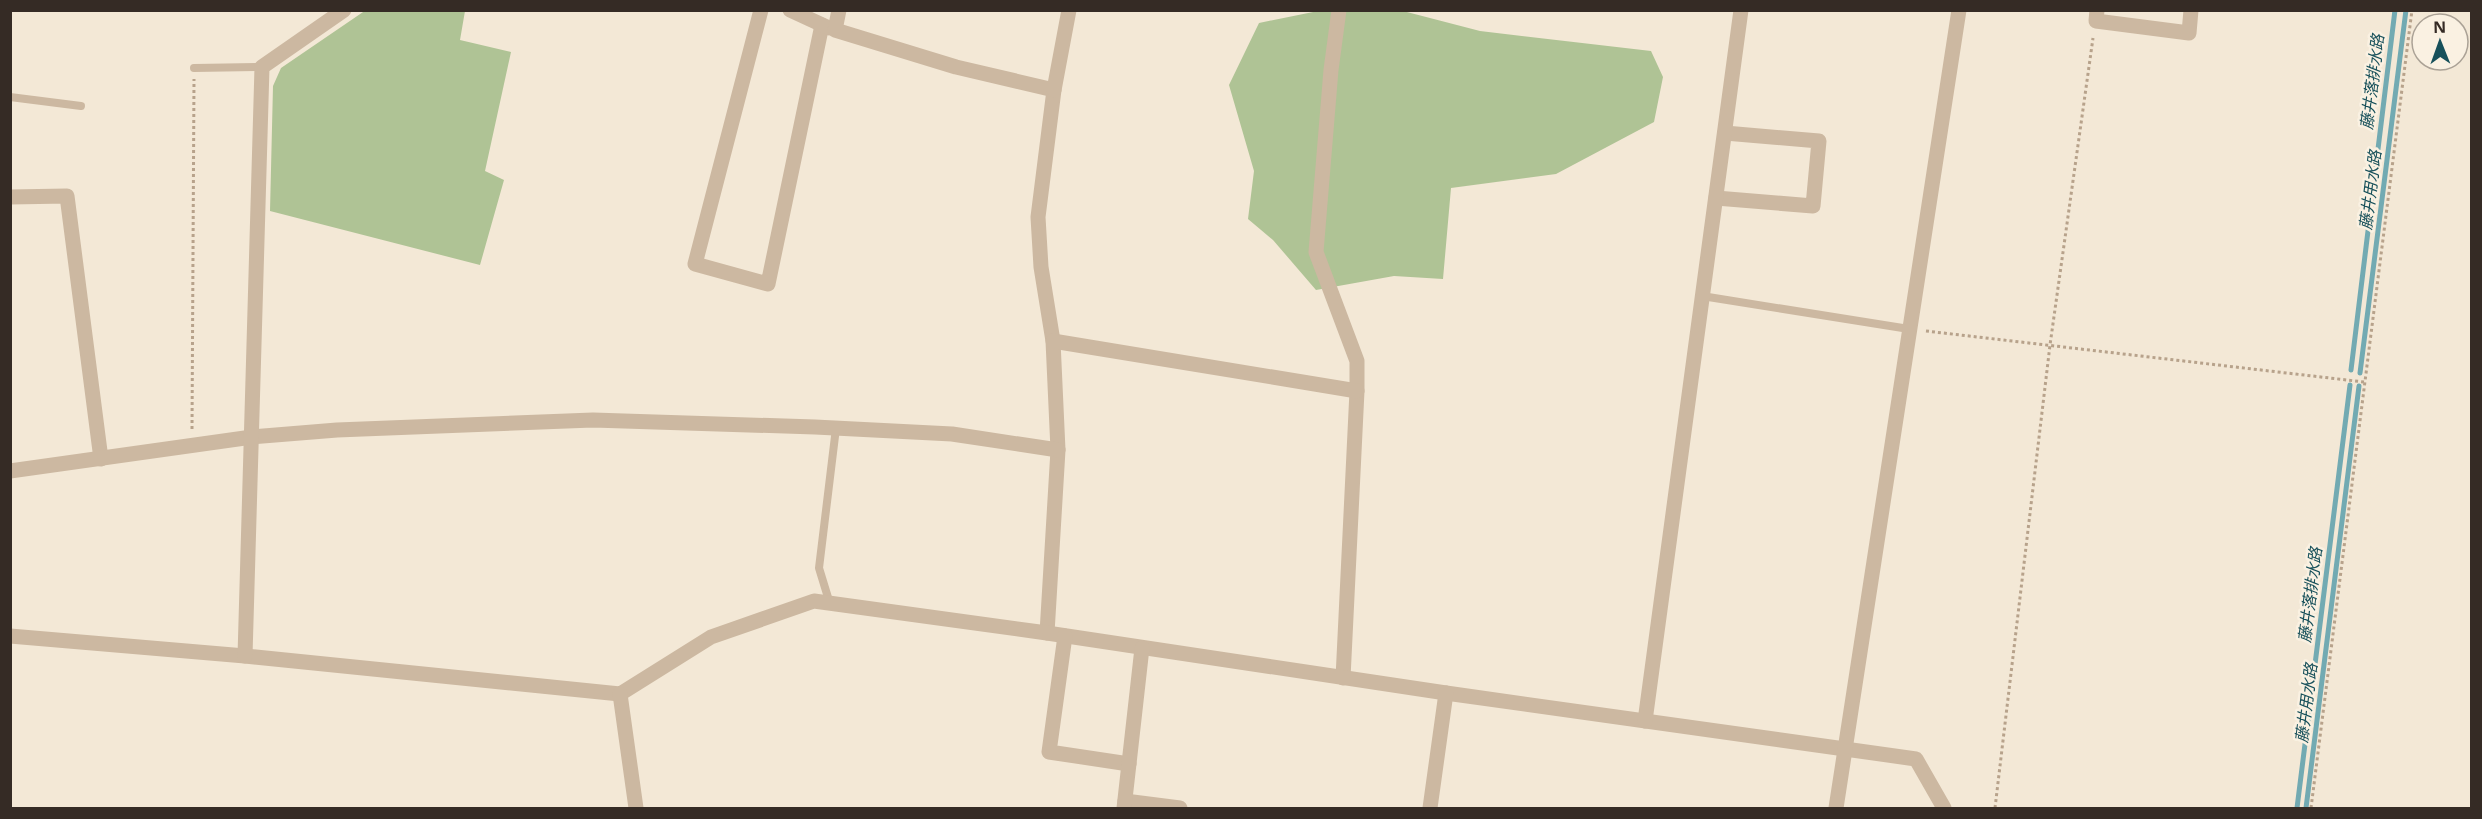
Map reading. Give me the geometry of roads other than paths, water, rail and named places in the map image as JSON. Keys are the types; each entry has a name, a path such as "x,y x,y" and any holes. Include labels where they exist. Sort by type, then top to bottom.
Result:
{"street":[{"path":"245,656 262,67 344,10"},
{"path":"761,10 695,264 768,284 828,28 839,10"},
{"path":"790,10 828,28 956,67 1054,90"},
{"path":"1339,10 1331,70 1316,252 1357,361 1343,678"},
{"path":"1645,721 1741,10"},
{"path":"1836,808 1959,10"},
{"path":"2096,16 2189,33 2191,10"},
{"path":"1047,633 1058,450 1053,341 1041,267 1038,217 1054,90 1068,11"},
{"path":"1716,198 1813,206 1819,141 1725,133"},
{"path":"10,197 67,196 101,459"},
{"path":"1053,341 1357,391"},
{"path":"10,471 252,437 337,430 593,420 952,434 1058,450"},
{"path":"10,636 245,656 620,694 711,637 814,601 1916,759 1944,808"},
{"path":"1065,636 1049,752 1129,764"},
{"path":"1142,648 1124,805 1180,808"},
{"path":"1430,808 1446,693"},
{"path":"620,694 636,808"}],"lane":[{"path":"194,68 262,67"},
{"path":"10,98 81,106"},
{"path":"1702,296 1910,329"},
{"path":"830,604 819,568 836,428"}],"waterway":[{"name":"藤井落排水路","path":"2351,370 2395,10"},
{"name":"藤井用水路","path":"2360,373 2406,10"},
{"name":"藤井落排水路","path":"2297,808 2350,385"},
{"name":"藤井用水路","path":"2306,808 2359,386"}]}
